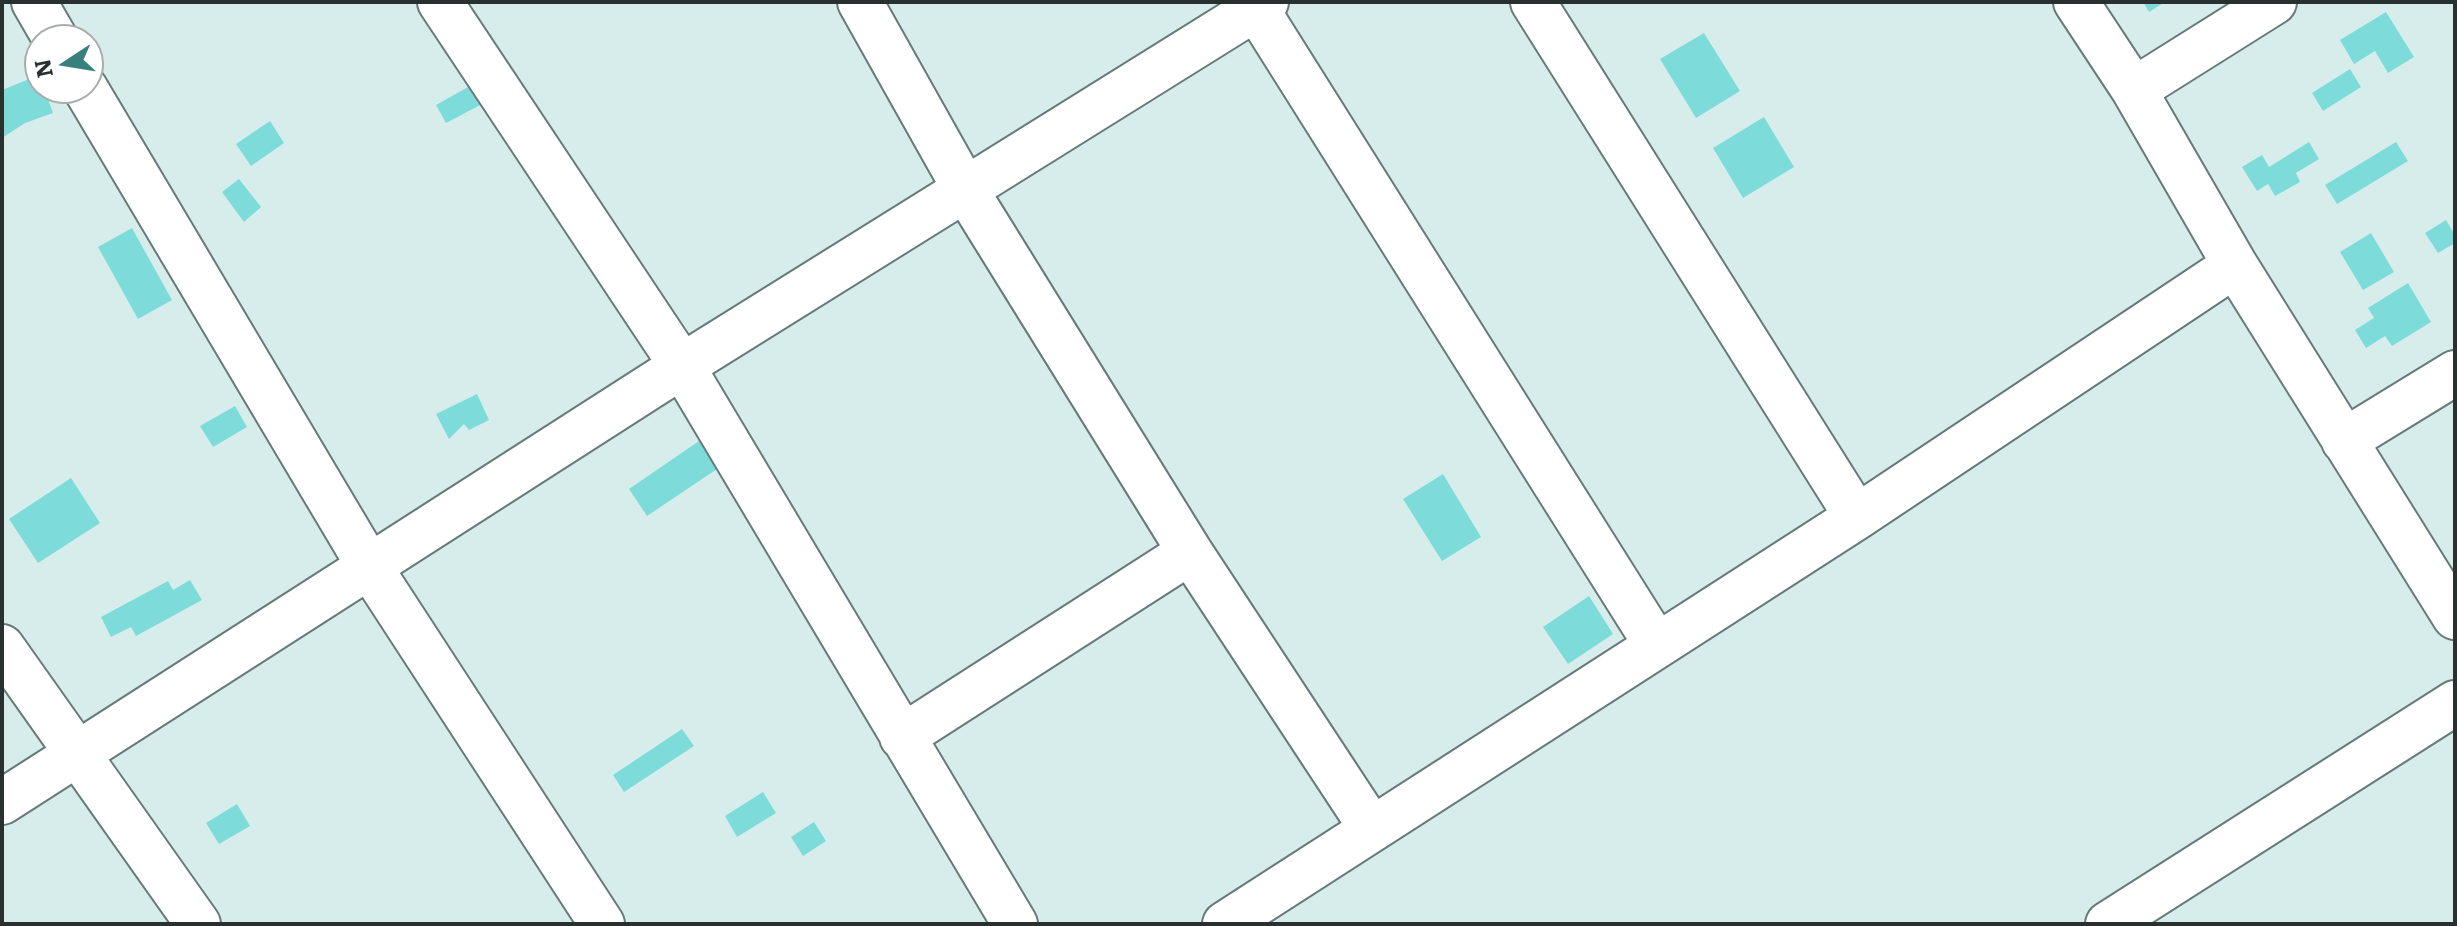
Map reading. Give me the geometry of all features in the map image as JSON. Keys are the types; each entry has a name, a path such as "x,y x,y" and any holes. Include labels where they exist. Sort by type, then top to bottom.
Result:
{"street":[{"path":"2,11 15,2"},
{"path":"34,2 47,24"},
{"path":"440,2 682,366 1015,924"},
{"path":"860,2 965,189 1190,552 1372,829"},
{"path":"1533,2 1857,517"},
{"path":"2076,2 2134,90 2235,265 2455,617"},
{"path":"2134,90 2274,2"},
{"path":"2,802 682,366 1258,4 1656,644"},
{"path":"95,104 369,566 602,924"},
{"path":"1225,924 1857,517 2235,265"},
{"path":"2344,441 2455,373"},
{"path":"902,737 1190,552"},
{"path":"2,647 198,924"},
{"path":"2108,924 2455,703"}],"building":[{"path":"2143,2 2165,2 2149,12"},
{"path":"2386,12 2414,57 2388,73 2375,51 2354,64 2340,40"},
{"path":"1704,33 1740,91 1696,118 1660,59"},
{"path":"2350,69 2361,87 2323,111 2312,93"},
{"path":"24,81 24,104 50,104 53,113 25,123 2,138 2,90"},
{"path":"477,82 488,101 446,123 436,105"},
{"path":"1764,117 1794,167 1743,198 1713,148"},
{"path":"270,121 284,143 251,166 236,144"},
{"path":"2309,142 2319,159 2296,173 2300,182 2275,196 2268,184 2257,191 2242,167 2262,155 2269,167"},
{"path":"2396,142 2408,161 2337,204 2325,185"},
{"path":"239,179 261,207 244,222 222,192"},
{"path":"2446,220 2455,235 2455,243 2438,253 2425,233"},
{"path":"132,228 172,300 138,319 98,247"},
{"path":"2371,233 2394,272 2363,290 2340,252"},
{"path":"2408,283 2431,322 2392,346 2385,336 2366,348 2355,330 2374,318 2368,308"},
{"path":"477,394 489,420 469,430 464,424 449,439 436,414"},
{"path":"235,406 247,427 213,447 200,426"},
{"path":"699,441 717,469 647,516 629,489"},
{"path":"1443,474 1481,537 1442,561 1403,499"},
{"path":"71,478 100,523 38,563 9,519"},
{"path":"190,580 202,600 136,636 131,627 111,637 101,617 168,581 173,590"},
{"path":"1589,596 1613,634 1568,664 1543,627"},
{"path":"682,729 694,746 624,792 613,775"},
{"path":"763,792 776,813 737,837 725,816"},
{"path":"237,804 250,826 219,844 206,823"},
{"path":"814,822 826,841 803,856 791,837"}]}
